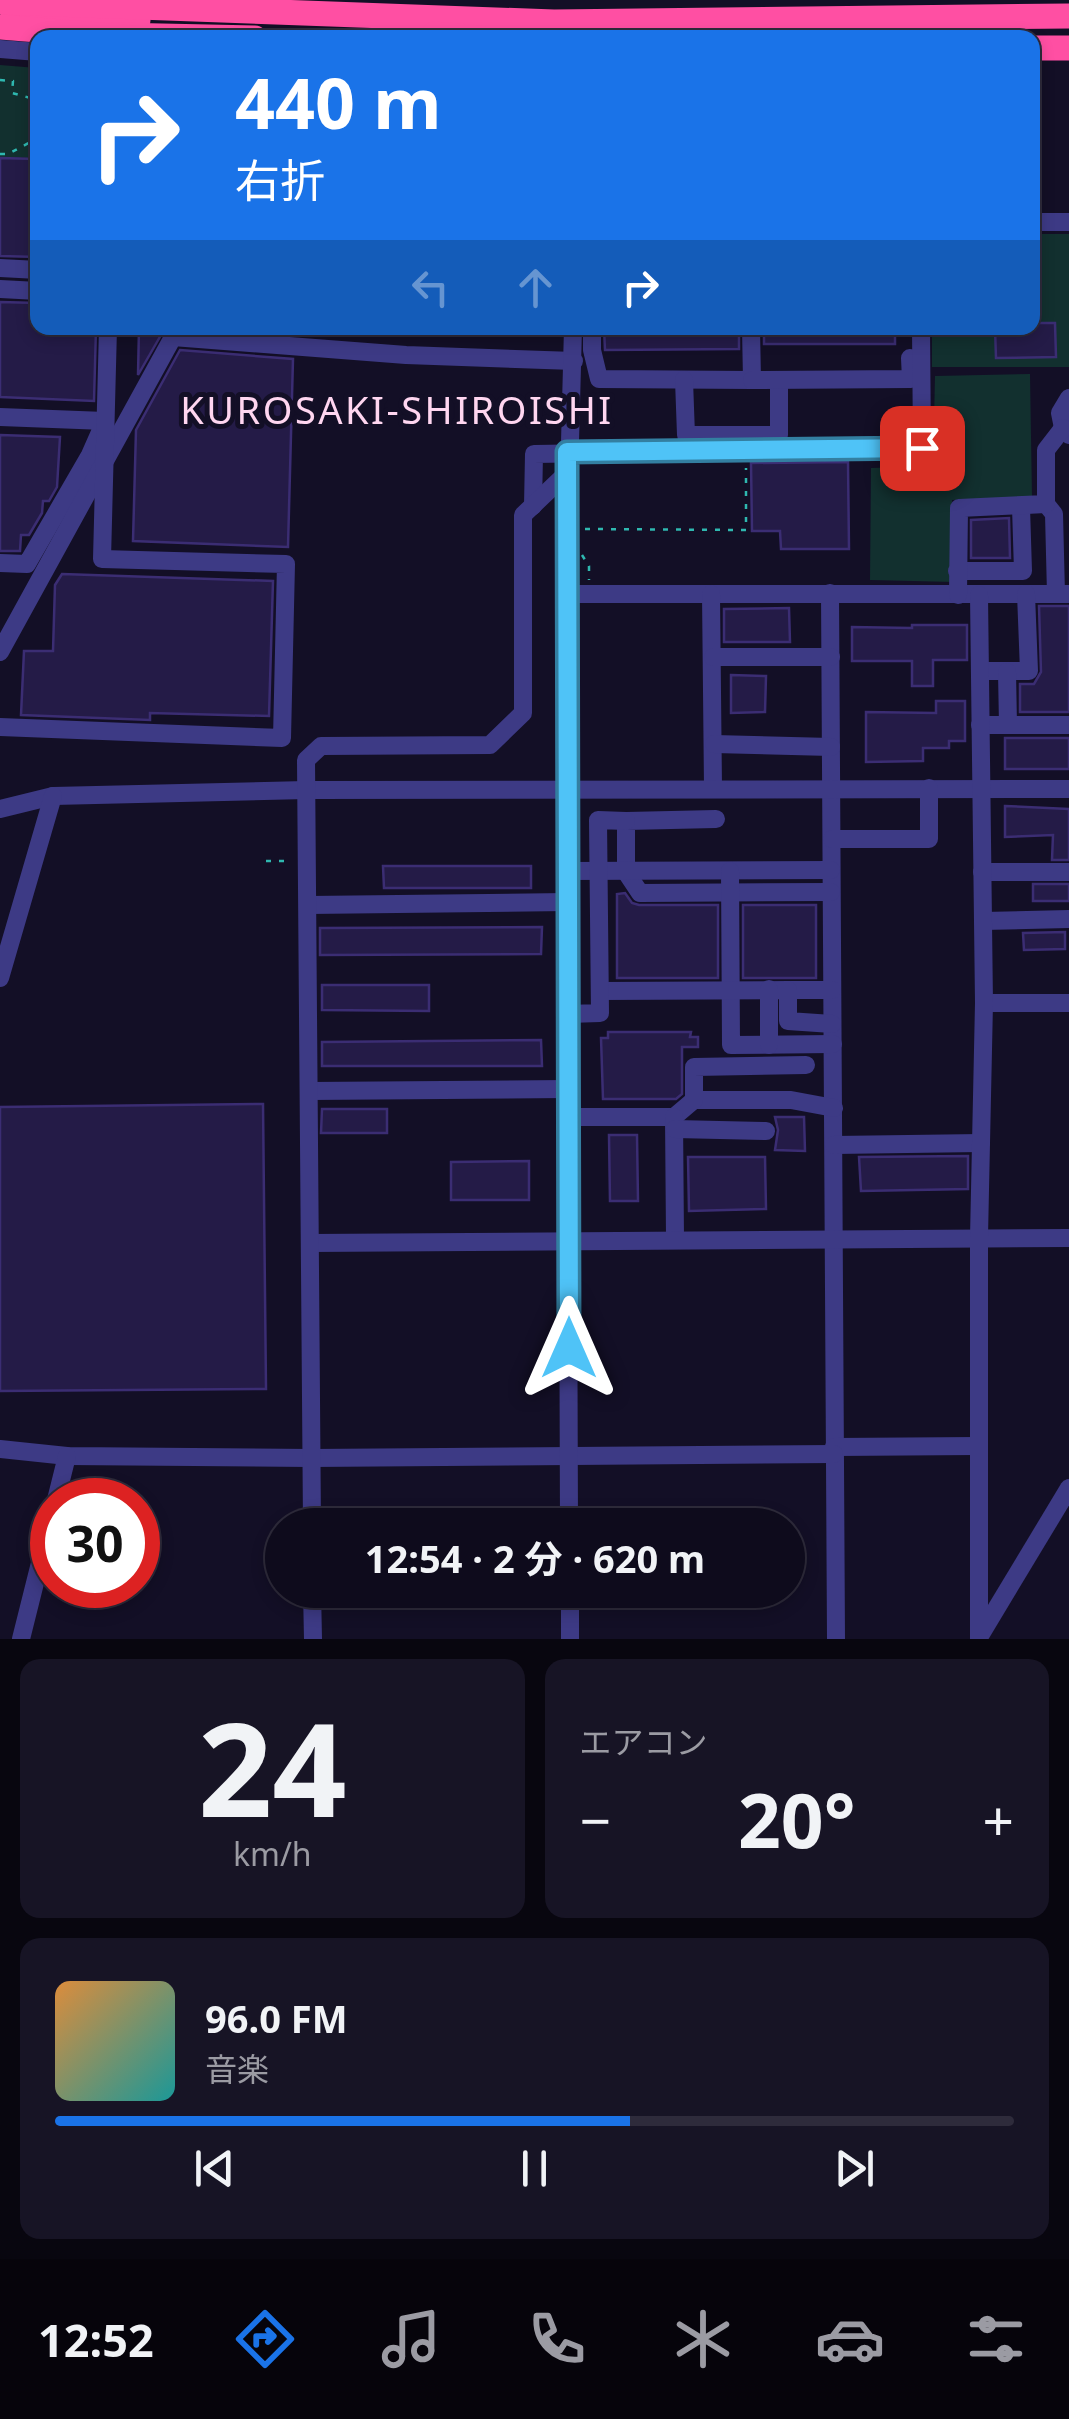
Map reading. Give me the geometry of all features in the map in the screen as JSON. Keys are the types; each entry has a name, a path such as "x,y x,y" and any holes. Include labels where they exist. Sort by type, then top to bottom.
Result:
{"highway":[{"path":"2,21 700,23 1069,18"},
{"path":"870,30 1069,18"},
{"path":"2,21 126,30"},
{"path":"1040,45 1069,45"}],"street":[{"path":"2,21 122,4 211,7 407,30"},
{"path":"0,49 30,51"},
{"path":"1040,222 1069,222"},
{"path":"0,268 30,270"},
{"path":"0,289 30,291"},
{"path":"0,727 282,738 286,564 102,559 108,335"},
{"path":"569,1508 566,594 573,335"},
{"path":"592,335 599,379 684,380 910,379 910,335"},
{"path":"751,335 752,380"},
{"path":"533,506 534,454 922,448 921,335"},
{"path":"0,652 173,337 406,355 574,361"},
{"path":"684,380 686,435 780,434 779,380"},
{"path":"958,571 1024,571 1046,450 1066,432 1060,412 1069,398"},
{"path":"0,418 106,421"},
{"path":"0,563 27,564 106,421"},
{"path":"312,1508 306,760 321,746 490,745 523,713 524,515 567,473"},
{"path":"980,672 1029,671 1033,506"},
{"path":"566,594 590,593 979,595 1062,594 1062,538 1054,514 1033,506 959,508 958,594"},
{"path":"830,593 836,1639"},
{"path":"711,594 713,788"},
{"path":"978,1638 978,1237 984,1003 979,595"},
{"path":"713,657 831,657"},
{"path":"1007,672 1008,725"},
{"path":"980,724 1069,725"},
{"path":"714,744 831,747"},
{"path":"832,839 930,838 929,788"},
{"path":"0,809 54,796 306,790 1069,789"},
{"path":"0,978 54,796"},
{"path":"568,1014 600,1013 598,820 716,819"},
{"path":"626,821 626,872 640,893 832,892"},
{"path":"568,872 832,870"},
{"path":"730,871 731,1045 832,1044"},
{"path":"982,872 1069,872"},
{"path":"308,905 567,902"},
{"path":"983,921 1069,919"},
{"path":"779,989 788,1021 832,1024"},
{"path":"769,1045 779,989"},
{"path":"600,990 832,990"},
{"path":"984,1003 1069,1003"},
{"path":"676,1238 674,1123 694,1100 694,1067 806,1065"},
{"path":"309,1091 567,1088"},
{"path":"694,1100 791,1100 834,1108"},
{"path":"567,1118 766,1131"},
{"path":"834,1145 981,1143"},
{"path":"310,1242 1069,1238"},
{"path":"0,1450 67,1456 311,1458 978,1446"},
{"path":"62,1478 67,1456"},
{"path":"978,1638 1069,1488"},
{"path":"21,1639 30,1603"},
{"path":"312,1608 313,1639"},
{"path":"570,1608 570,1639"}],"path":[{"path":"0,80 13,81 12,93 30,98"},
{"path":"0,154 30,142"},
{"path":"582,540 584,529 746,530 746,452"},
{"path":"580,552 589,566 590,593"},
{"path":"266,861 306,861"}],"green space":[{"path":"0,65 30,67 30,158 0,157"},
{"path":"1040,234 1069,234 1069,367 932,367 932,335 1040,335"},
{"path":"1030,374 1032,497 952,500 954,582 870,580 871,468 933,466 935,376"}],"building":[{"path":"0,158 30,159 30,257 0,256"},
{"path":"0,302 30,303 30,335 96,335 94,401 0,397"},
{"path":"1040,323 1055,323 1056,357 996,358 995,335 1040,335"},
{"path":"139,335 161,335 138,375"},
{"path":"604,335 739,335 739,349 605,350"},
{"path":"764,335 895,335 895,344 764,344"},
{"path":"180,350 293,359 288,547 133,541 136,430"},
{"path":"0,435 60,437 57,487 49,501 43,501 42,513 29,535 21,535 20,551 0,551"},
{"path":"848,462 849,549 781,549 780,531 752,531 751,463"},
{"path":"1009,518 1010,558 971,558 971,520"},
{"path":"62,574 273,581 269,716 150,713 150,720 21,715 24,651 53,651 55,585"},
{"path":"1039,606 1069,606 1069,712 1020,712 1020,684 1034,684 1041,672"},
{"path":"789,608 790,642 724,642 724,609"},
{"path":"967,625 967,660 933,660 933,686 912,686 912,661 852,661 852,627"},
{"path":"731,675 766,676 765,712 731,713"},
{"path":"936,701 965,701 965,741 949,741 949,748 923,748 923,761 866,762 866,712 936,713"},
{"path":"1005,738 1069,738 1069,769 1005,769"},
{"path":"1005,806 1069,809 1069,860 1052,860 1053,835 1005,837"},
{"path":"383,866 531,866 531,888 384,888"},
{"path":"1033,884 1069,884 1069,901 1033,901"},
{"path":"625,893 632,903 639,905 718,905 718,978 617,978 617,894"},
{"path":"743,905 816,905 816,978 743,978"},
{"path":"542,927 541,954 320,955 320,928"},
{"path":"1065,932 1065,949 1024,950 1023,933"},
{"path":"322,985 429,985 429,1011 322,1010"},
{"path":"608,1032 691,1032 690,1037 698,1037 698,1047 682,1047 682,1094 676,1099 603,1099 601,1038 608,1038"},
{"path":"541,1040 542,1066 322,1066 322,1042"},
{"path":"263,1104 266,1389 0,1391 0,1107"},
{"path":"322,1109 387,1109 387,1133 321,1133"},
{"path":"775,1117 804,1117 805,1151 775,1150"},
{"path":"609,1135 637,1135 638,1201 610,1201"},
{"path":"968,1156 968,1189 861,1191 859,1157"},
{"path":"688,1157 765,1157 766,1209 689,1211"},
{"path":"529,1161 529,1200 451,1200 451,1162"}],"district":[{"name":"KUROSAKI-SHIROISHI","path":"397,411"}],"route":[{"path":"569,1348 567,452 922,448"}]}
